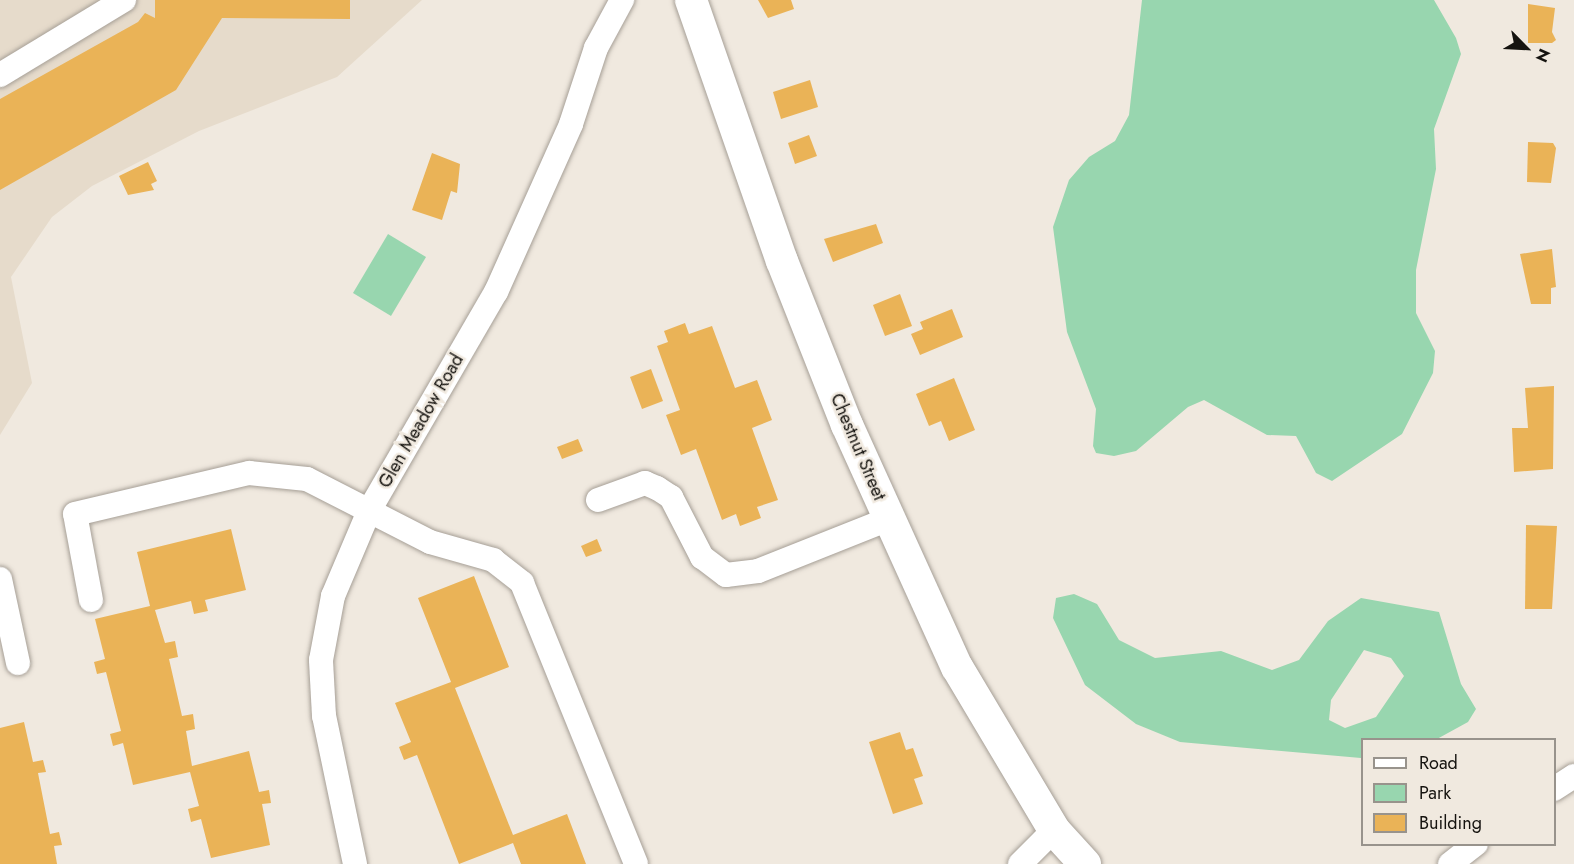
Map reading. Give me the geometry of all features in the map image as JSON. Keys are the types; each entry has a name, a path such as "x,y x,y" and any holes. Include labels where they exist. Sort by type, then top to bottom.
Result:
{"main road":[{"name":"Chestnut Street","path":"692,0 782,261 889,519 957,667 1054,830 1085,864"}],"street":[{"path":"0,75 124,0"},
{"name":"Glen Meadow Road","path":"356,864 326,733 321,660 340,573 370,509 496,292 571,123 596,48 622,0"},
{"path":"91,600 75,514 263,472 307,479 370,509 429,542 493,560 522,583 636,864"},
{"path":"598,500 645,483 671,496 702,557 726,575 759,571 889,519"},
{"path":"0,579 18,663"},
{"path":"1556,788 1574,776"},
{"path":"1020,864 1054,830"},
{"path":"1450,864 1473,846"}],"shaded area":[{"path":"0,0 422,0 337,77 199,131 92,186 52,217 11,277 32,383 0,435"}],"green space":[{"path":"1142,0 1434,0 1456,38 1461,54 1434,129 1436,169 1416,270 1416,313 1435,351 1433,373 1402,434 1332,481 1316,473 1296,436 1267,435 1204,400 1188,407 1136,451 1114,456 1096,453 1093,446 1096,409 1067,332 1053,227 1069,180 1089,157 1115,141 1129,115"},
{"path":"388,234 426,257 391,316 353,293"},
{"path":"1074,594 1097,604 1119,640 1155,658 1221,651 1272,670 1299,660 1328,621 1361,598 1439,612 1461,684 1476,709 1468,722 1439,738 1361,738 1361,758 1180,742 1136,724 1085,685 1053,618 1056,598","holes":["1364,650 1391,658 1404,676 1376,717 1345,728 1329,720 1331,700"]}],"building":[{"path":"155,0 350,0 350,19 222,18 176,90 0,190 0,99 138,22 145,13 155,18"},
{"path":"758,0 791,0 794,9 768,18"},
{"path":"1528,4 1555,8 1552,32 1556,40 1552,43 1528,43"},
{"path":"810,80 818,107 781,119 773,92"},
{"path":"809,135 817,156 795,164 788,143"},
{"path":"1528,142 1553,143 1556,148 1551,183 1527,182"},
{"path":"432,153 460,164 457,193 451,191 442,220 412,210"},
{"path":"148,162 157,181 151,184 154,190 128,195 119,176"},
{"path":"876,224 883,243 833,262 824,239"},
{"path":"1552,249 1556,287 1551,288 1551,304 1531,304 1520,254"},
{"path":"900,294 912,326 885,336 873,305"},
{"path":"952,309 963,337 920,355 911,334 923,329 920,322"},
{"path":"685,323 689,334 712,326 735,388 757,380 772,420 752,428 778,500 757,507 761,518 740,526 736,514 722,520 696,449 681,455 666,415 680,410 657,346 668,342 664,331"},
{"path":"651,369 663,401 642,409 630,377"},
{"path":"954,378 975,430 949,441 941,421 929,426 916,394"},
{"path":"1554,386 1553,469 1514,472 1512,428 1528,428 1525,388"},
{"path":"578,439 583,451 562,459 557,447"},
{"path":"1526,525 1557,526 1552,609 1525,609"},
{"path":"231,529 246,590 205,600 208,611 194,614 191,601 155,610 165,643 175,641 178,657 169,659 182,716 193,714 195,729 186,731 192,766 249,751 259,792 269,790 271,803 262,804 270,845 211,858 201,819 191,822 188,809 199,806 190,772 133,785 123,743 113,746 110,734 121,731 106,672 97,674 94,662 105,659 95,619 150,606 137,552"},
{"path":"597,539 602,551 586,557 581,546"},
{"path":"474,576 509,667 455,688 513,835 567,814 586,864 521,864 513,843 459,864 417,755 404,760 399,747 411,742 395,703 451,682 418,598"},
{"path":"24,722 33,762 43,760 46,772 38,773 50,834 59,832 62,845 54,846 57,864 0,864 0,728"},
{"path":"900,732 906,750 913,748 923,776 914,779 923,804 893,814 869,742"}]}
